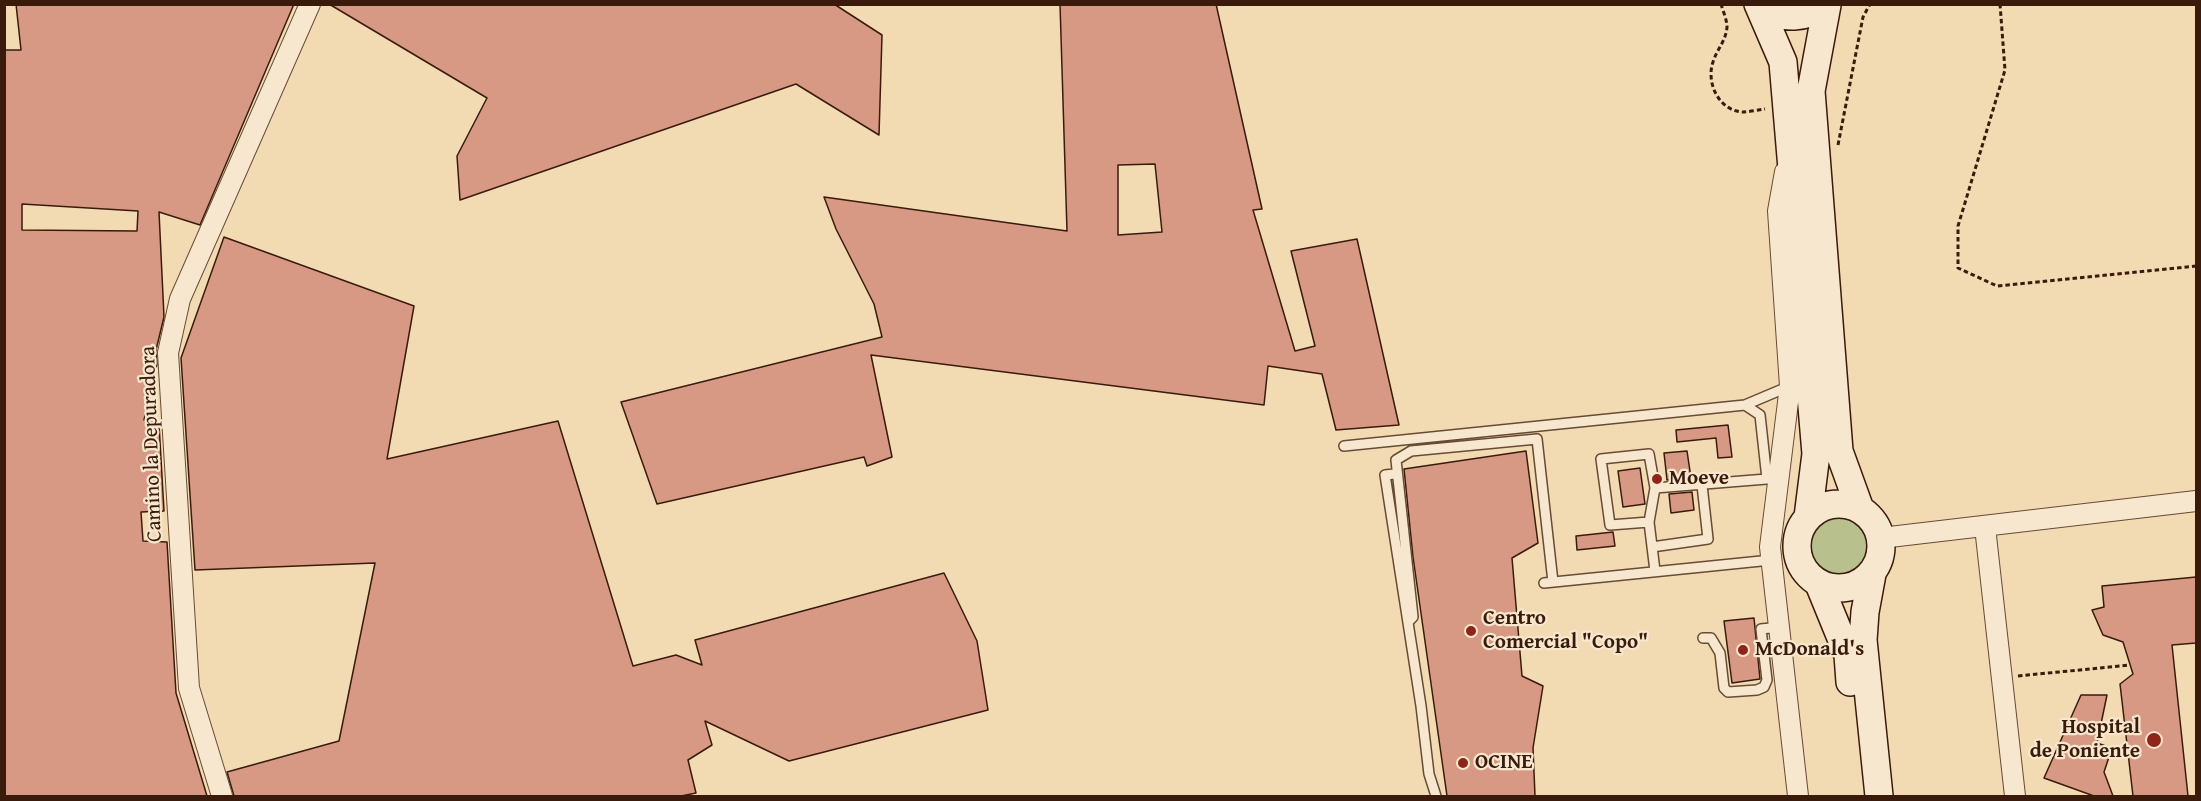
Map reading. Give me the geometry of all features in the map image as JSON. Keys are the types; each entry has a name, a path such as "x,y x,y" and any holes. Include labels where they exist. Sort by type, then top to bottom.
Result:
{"main road":[{"path":"1760,4 1784,62 1816,454 1808,517 1799,534 1797,553 1808,576 1819,584 1833,588 1847,588 1861,583 1872,574 1879,563 1882,551 1881,538 1870,517 1860,509 1833,504 1808,517"},
{"path":"1760,4 1782,16 1798,17 1813,13 1827,5"},
{"path":"1827,5 1811,91 1839,451 1860,509"},
{"path":"1872,574 1865,612 1863,640 1879,796"},
{"path":"1819,584 1848,654 1862,796"}],"street":[{"name":"Camino la Depuradora","path":"222,796 189,688 168,353 180,299 310,4"},
{"path":"1790,140 1778,211 1790,386 1773,479 1770,547 1798,796"},
{"path":"1881,538 2196,501"},
{"path":"1985,527 2015,796"}],"lane":[{"path":"1344,446 1745,405 1790,386"},
{"path":"1655,488 1773,479 1760,415 1745,405"},
{"path":"1408,622 1413,617 1396,460 1411,451 1537,439 1548,582 1771,560"},
{"path":"1648,522 1610,525 1601,459 1649,454 1655,488 1648,522 1654,571"},
{"path":"1394,474 1385,475 1429,774 1436,796"},
{"path":"1652,547 1708,539 1702,484"},
{"path":"1703,638 1711,638 1720,653 1724,688 1728,692 1757,690 1764,687 1767,680 1761,629 1780,627"}],"path":[{"path":"1721,4 1727,25 1724,43 1713,61 1711,81 1718,99 1731,109 1741,112 1786,108"},
{"path":"1838,145 1863,17 1870,4"},
{"path":"2000,4 2005,70 1958,226 1958,268 1997,286 2196,266"},
{"path":"2002,678 2130,665"}],"green space":[{"path":"1839,510 1859,516 1869,526 1875,546 1869,566 1859,576 1839,582 1819,576 1809,566 1803,546 1809,526 1819,516"}],"building":[{"path":"16,4 294,4 200,225 159,212 164,317 156,350 157,364 144,420 159,424 164,511 141,512 143,541 167,542 176,693 207,796 4,796 4,50 21,50","holes":["22,204 138,211 137,231 22,230"]},
{"path":"329,4 834,4 882,35 879,135 796,84 460,200 457,156 487,98"},
{"path":"1060,4 1216,4 1262,209 1253,210 1295,351 1315,346 1291,251 1357,239 1399,425 1336,430 1322,374 1268,366 1264,405 871,355 892,457 867,466 864,457 657,504 621,402 882,337 874,304 836,229 824,197 1067,231","holes":["1155,164 1162,232 1118,235 1118,165"]},
{"path":"224,237 414,306 387,459 558,421 633,666 676,655 702,665 695,640 944,573 977,641 988,710 789,761 705,721 712,745 688,760 696,793 681,796 234,796 227,772 339,741 375,563 195,570 181,358"},
{"path":"1728,425 1732,457 1718,458 1716,438 1677,442 1676,430"},
{"name":"Centro Comercial \"Copo\"","path":"1526,451 1538,543 1512,558 1522,676 1543,686 1533,748 1535,796 1447,796 1413,557 1404,469"},
{"path":"1687,451 1691,478 1667,480 1664,453"},
{"path":"1640,468 1645,504 1623,507 1618,471"},
{"path":"1692,492 1694,510 1671,513 1669,494"},
{"path":"1613,532 1615,546 1577,550 1576,536"},
{"name":"Hospital de Poniente","path":"2196,577 2196,643 2172,645 2188,796 2133,796 2120,684 2133,674 2123,642 2103,635 2092,610 2104,607 2102,586"},
{"name":"McDonald's","path":"1754,618 1760,679 1732,683 1724,621"},
{"path":"2081,695 2107,695 2097,743 2112,748 2104,772 2113,796 2094,796 2044,778"}],"place":[{"name":"Moeve","path":"1657,479"},
{"name":"Centro Comercial \"Copo\"","path":"1471,631"},
{"name":"McDonald's","path":"1743,650"},
{"name":"Hospital de Poniente","path":"2154,740"},
{"name":"OCINE","path":"1463,763"}]}
